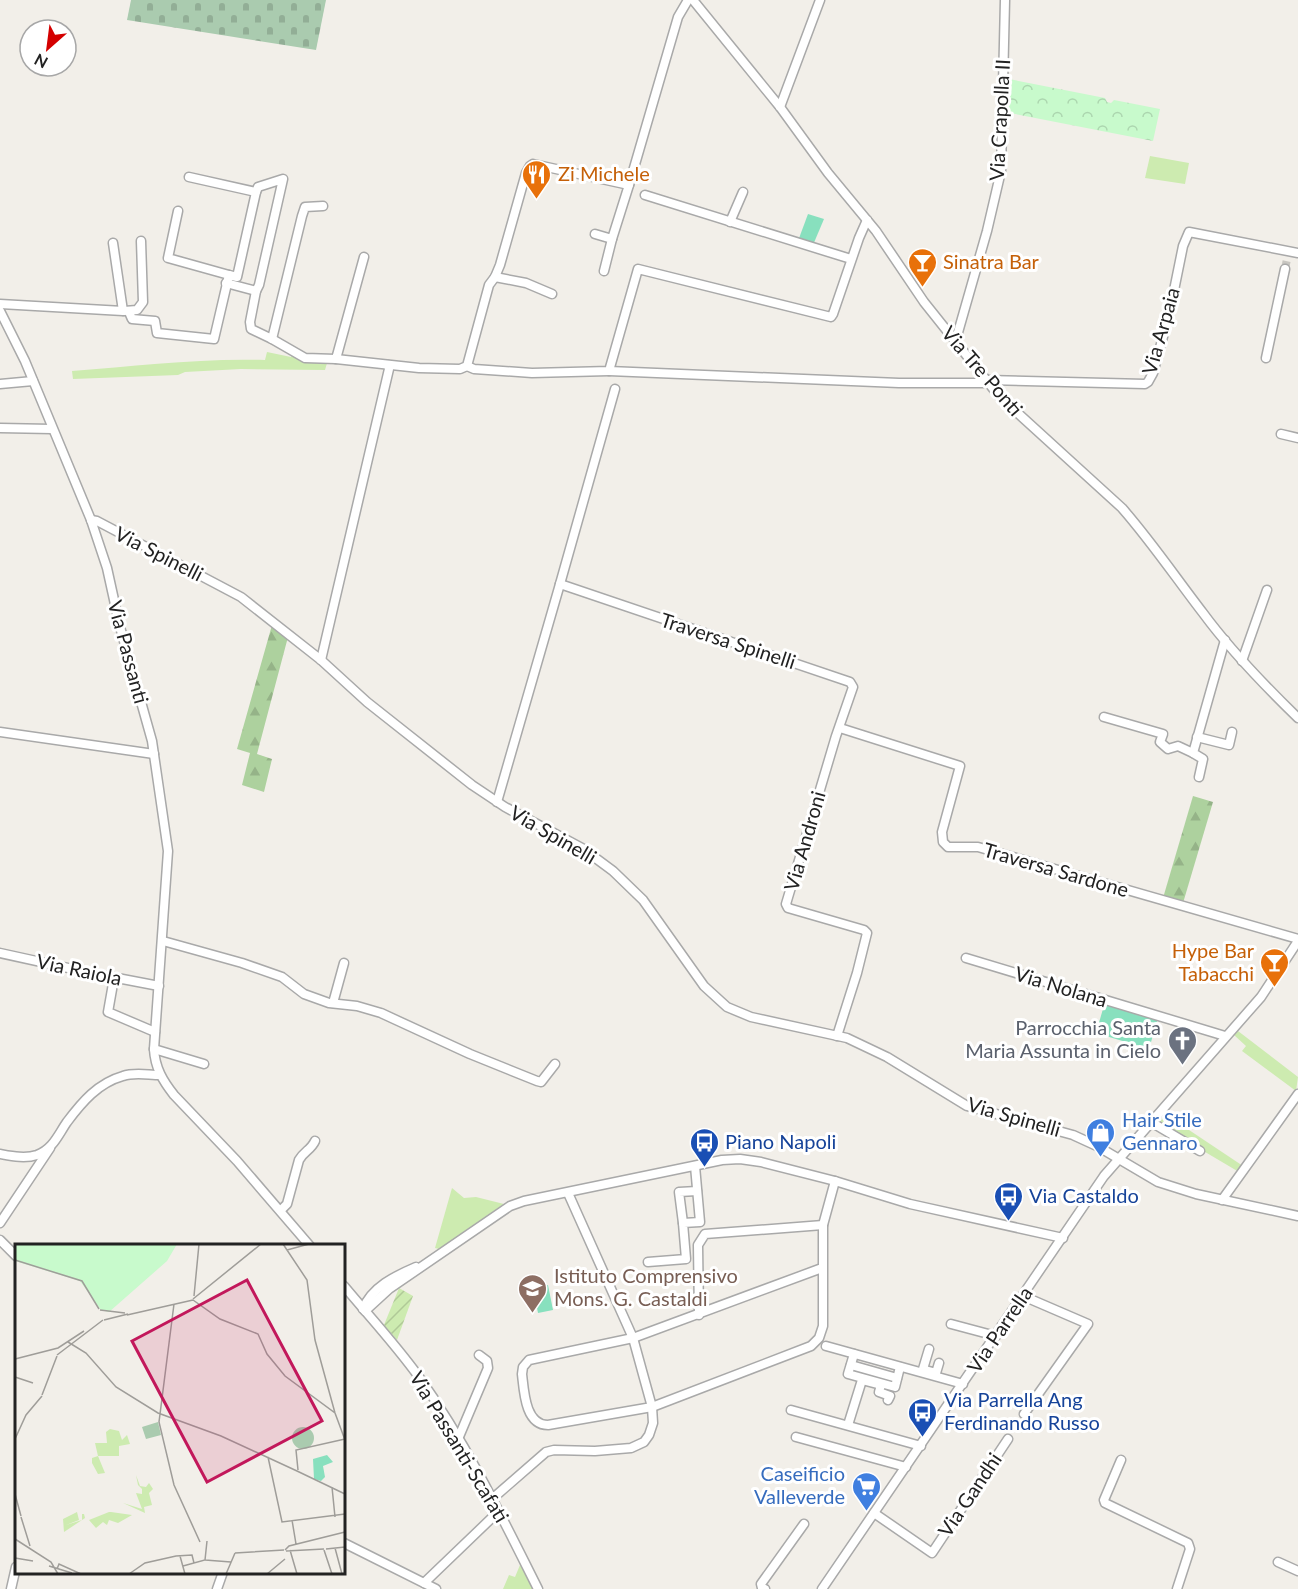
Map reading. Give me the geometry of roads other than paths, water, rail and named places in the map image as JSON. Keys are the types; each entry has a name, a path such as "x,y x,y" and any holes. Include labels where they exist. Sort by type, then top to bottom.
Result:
{"street":[{"path":"604,271 676,22 688,0"},
{"name":"Via Tre Ponti","path":"693,0 780,107 867,220 924,302 987,382 999,396 1122,508 1242,661 1298,718"},
{"path":"780,107 820,0"},
{"name":"Via Crapolla II","path":"955,343 987,231 1001,171 1005,0"},
{"path":"467,366 489,285 495,277 530,166 534,164 629,185"},
{"path":"189,177 256,192"},
{"path":"227,279 237,277 258,187 283,179 256,291 250,327 255,332 305,358 460,369 467,366 474,369 532,373 609,371 898,382 987,382"},
{"path":"730,222 743,192"},
{"path":"645,195 851,259"},
{"path":"272,339 305,207 323,206"},
{"path":"178,211 168,258 256,291"},
{"path":"609,371 638,269 827,317 833,314 867,220"},
{"name":"Via Arpaia","path":"987,382 1144,384 1154,373 1183,246 1189,231 1291,254"},
{"path":"595,234 612,239"},
{"path":"0,304 126,312 137,310 143,302 141,241"},
{"path":"113,243 126,312 132,319 155,321 157,333 214,339 227,279"},
{"path":"336,359 364,257"},
{"path":"1266,358 1285,269"},
{"path":"495,277 526,283 552,294"},
{"name":"Via Passanti","path":"0,311 33,381 91,520 107,568 154,754 168,851 155,1032"},
{"path":"321,660 380,414 388,365"},
{"path":"0,384 33,381"},
{"path":"497,802 615,389"},
{"path":"0,428 52,429"},
{"path":"1281,434 1298,438"},
{"name":"Via Spinelli","path":"91,520 97,521 241,597 321,660 367,702 497,802 582,848 613,872 643,900 704,986 728,1007 750,1017 847,1038 887,1057 967,1106 1063,1131 1089,1141 1158,1182 1222,1200 1298,1216"},
{"name":"Traversa Spinelli","path":"560,584 847,680 853,687 840,728"},
{"path":"1242,661 1267,590"},
{"path":"1193,753 1225,640"},
{"path":"1104,717 1162,734 1160,742 1168,749 1178,746 1203,759 1199,777"},
{"name":"Traversa Sardone","path":"840,728 960,766 942,832 943,842 948,846 978,847 1298,940"},
{"name":"Via Androni","path":"837,1036 867,933 864,930 788,908 786,904 840,728"},
{"path":"0,732 154,754"},
{"path":"1197,737 1229,745 1232,732"},
{"path":"1117,1159 1261,997 1298,940"},
{"path":"163,941 282,977 304,994 381,1013 470,1054 537,1081 541,1082 555,1064"},
{"name":"Via Raiola","path":"0,953 159,986"},
{"name":"Via Nolana","path":"966,958 1225,1036"},
{"path":"333,1003 344,963"},
{"path":"114,978 108,1012 155,1032 154,1058 160,1075 174,1095 237,1161 309,1244"},
{"path":"154,1049 204,1064"},
{"path":"0,1223 87,1097 108,1082 126,1075 160,1075"},
{"path":"1222,1200 1298,1094"},
{"path":"1150,1122 1200,1151"},
{"path":"280,1210 287,1204 302,1155 312,1149 315,1141"},
{"path":"0,1154 16,1157 36,1155 51,1147"},
{"path":"364,1310 389,1289 510,1206 524,1201 722,1160 740,1159 761,1162 910,1204 1063,1238"},
{"name":"Via Parrella","path":"822,1589 1117,1159"},
{"path":"683,1223 700,1222 695,1167"},
{"path":"822,1268 633,1338 529,1360 524,1364 522,1374 530,1415 537,1423 548,1425 652,1407 811,1346 819,1338 822,1326 823,1225 835,1181"},
{"path":"648,1262 686,1259 679,1192 697,1191"},
{"path":"492,1499 546,1452 554,1450 595,1452 631,1448 644,1442 652,1430 652,1407 633,1338 568,1193"},
{"path":"699,1315 698,1245 705,1234 823,1225"},
{"path":"0,1240 15,1255"},
{"path":"364,1310 377,1291 390,1279 427,1262"},
{"path":"346,1289 362,1296 377,1291"},
{"name":"Via Passanti-Scafati","path":"346,1289 420,1378 492,1499 538,1589"},
{"path":"1023,1296 1088,1324 1024,1414"},
{"path":"951,1324 996,1336"},
{"path":"826,1346 963,1384"},
{"path":"929,1349 923,1369 936,1373 939,1363"},
{"path":"854,1354 851,1365 897,1378 900,1367"},
{"path":"458,1439 488,1368 487,1361 478,1355"},
{"path":"848,1425 862,1380 881,1385 879,1392 890,1396 888,1400"},
{"path":"791,1410 921,1446"},
{"path":"796,1437 906,1467"},
{"name":"Via Gandhi","path":"874,1514 932,1553 1008,1439"},
{"path":"1121,1460 1104,1500 1105,1503 1188,1543 1190,1549 1177,1589"},
{"path":"424,1583 499,1512"},
{"path":"765,1589 761,1584 804,1524"},
{"path":"345,1544 436,1589"},
{"path":"1278,1562 1298,1571"},
{"path":"11,1589 15,1571"},
{"path":"217,1589 222,1574"}],"tunnel":[{"path":"1285,269 1287,259"}],"place":[{"name":"Zi Michele","path":"537,200"},
{"name":"Sinatra Bar","path":"922,288"},
{"name":"Hype Bar Tabacchi","path":"1275,988"},
{"name":"Parrocchia Santa Maria Assunta in Cielo","path":"1182,1066"},
{"name":"Hair Stile Gennaro","path":"1101,1158"},
{"name":"Piano Napoli","path":"704,1168"},
{"name":"Via Castaldo","path":"1008,1222"},
{"name":"Istituto Comprensivo Mons. G. Castaldi","path":"533,1314"},
{"name":"Via Parrella Ang Ferdinando Russo","path":"923,1438"},
{"name":"Caseificio Valleverde","path":"866,1512"}]}
